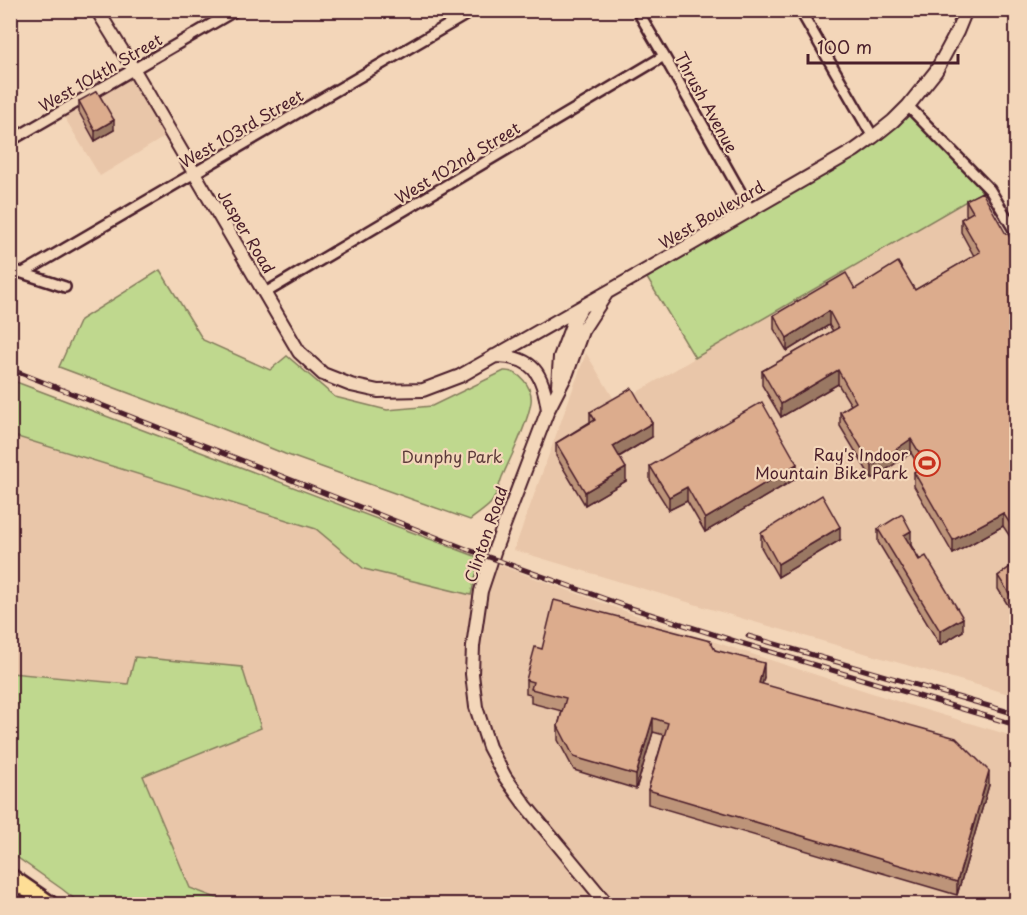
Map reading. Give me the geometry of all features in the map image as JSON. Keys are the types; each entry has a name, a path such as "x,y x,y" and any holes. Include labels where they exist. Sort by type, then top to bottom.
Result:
{"highway":[{"path":"10,877 49,904"}],"street":[{"name":"Jasper Road","path":"97,10 299,352 323,374 351,385 378,391 423,390"},
{"name":"West 104th Street","path":"10,141 236,10"},
{"name":"West 103rd Street","path":"23,273 474,10"},
{"name":"Thrush Avenue","path":"637,10 750,210"},
{"path":"800,10 873,137"},
{"name":"West Boulevard","path":"423,390 460,376 855,150 908,106 936,71 966,10"},
{"name":"West 102nd Street","path":"265,293 664,56"},
{"path":"908,106 990,190 1017,233"},
{"path":"10,269 65,287"},
{"name":"Clinton Road","path":"607,292 577,328 560,357 557,391 495,549 481,591 473,646 472,674 476,707 489,747 505,777 607,904"},
{"name":"Clinton Road","path":"577,328 581,307"},
{"path":"493,356 509,356 528,364 542,381 548,410"}],"shaded area":[{"path":"130,76 166,136 100,176 63,115"},
{"path":"982,192 1016,250 1016,696 744,619 514,550 586,353 617,404"},
{"path":"10,435 316,529 364,569 472,595 480,558 666,626 909,705 1016,737 1016,904 232,904 190,888 143,775 261,728 128,684 11,673"}],"green space":[{"path":"908,114 977,184 982,192 695,358 647,278 833,170 870,145"},
{"name":"Dunphy Park","path":"160,270 203,340 270,370 287,356 335,397 387,410 432,406 504,371 520,376 530,391 531,402 523,430 493,500 470,520 285,454 59,367 80,320"},
{"path":"11,380 480,558 471,595 364,569 316,529 11,435"},
{"path":"135,657 242,667 261,728 143,776 190,888 232,904 81,904 11,853 11,673 128,684"}],"building":[{"path":"97,91 114,120 95,131 79,101"},
{"path":"982,192 1017,250 1017,256 1013,258 1017,265 1017,534 1003,513 953,540 914,472 927,465 911,439 872,466 840,412 856,402 838,370 781,404 762,371 838,328 829,311 787,338 774,315 846,273 855,289 898,262 915,290 980,252 961,219 973,212 966,200"},
{"path":"632,388 652,423 613,446 626,468 585,492 556,443 595,420 590,412"},
{"path":"762,402 797,464 705,519 687,487 669,497 650,466"},
{"path":"822,495 840,527 778,564 761,533"},
{"path":"902,514 911,531 904,535 919,560 926,556 963,618 940,631 878,529"},
{"path":"1017,562 1017,606 998,576"},
{"path":"554,600 710,641 715,650 764,663 759,683 956,738 989,771 957,882 648,790 668,723 653,718 636,775 574,757 558,726 566,698 531,689 533,682 526,680 535,647 542,649"}],"railway":[{"path":"10,369 469,550 628,607 1016,725"},
{"path":"748,636 1016,714"}],"place":[{"name":"Ray's Indoor Mountain Bike Park","path":"927,463"}]}
